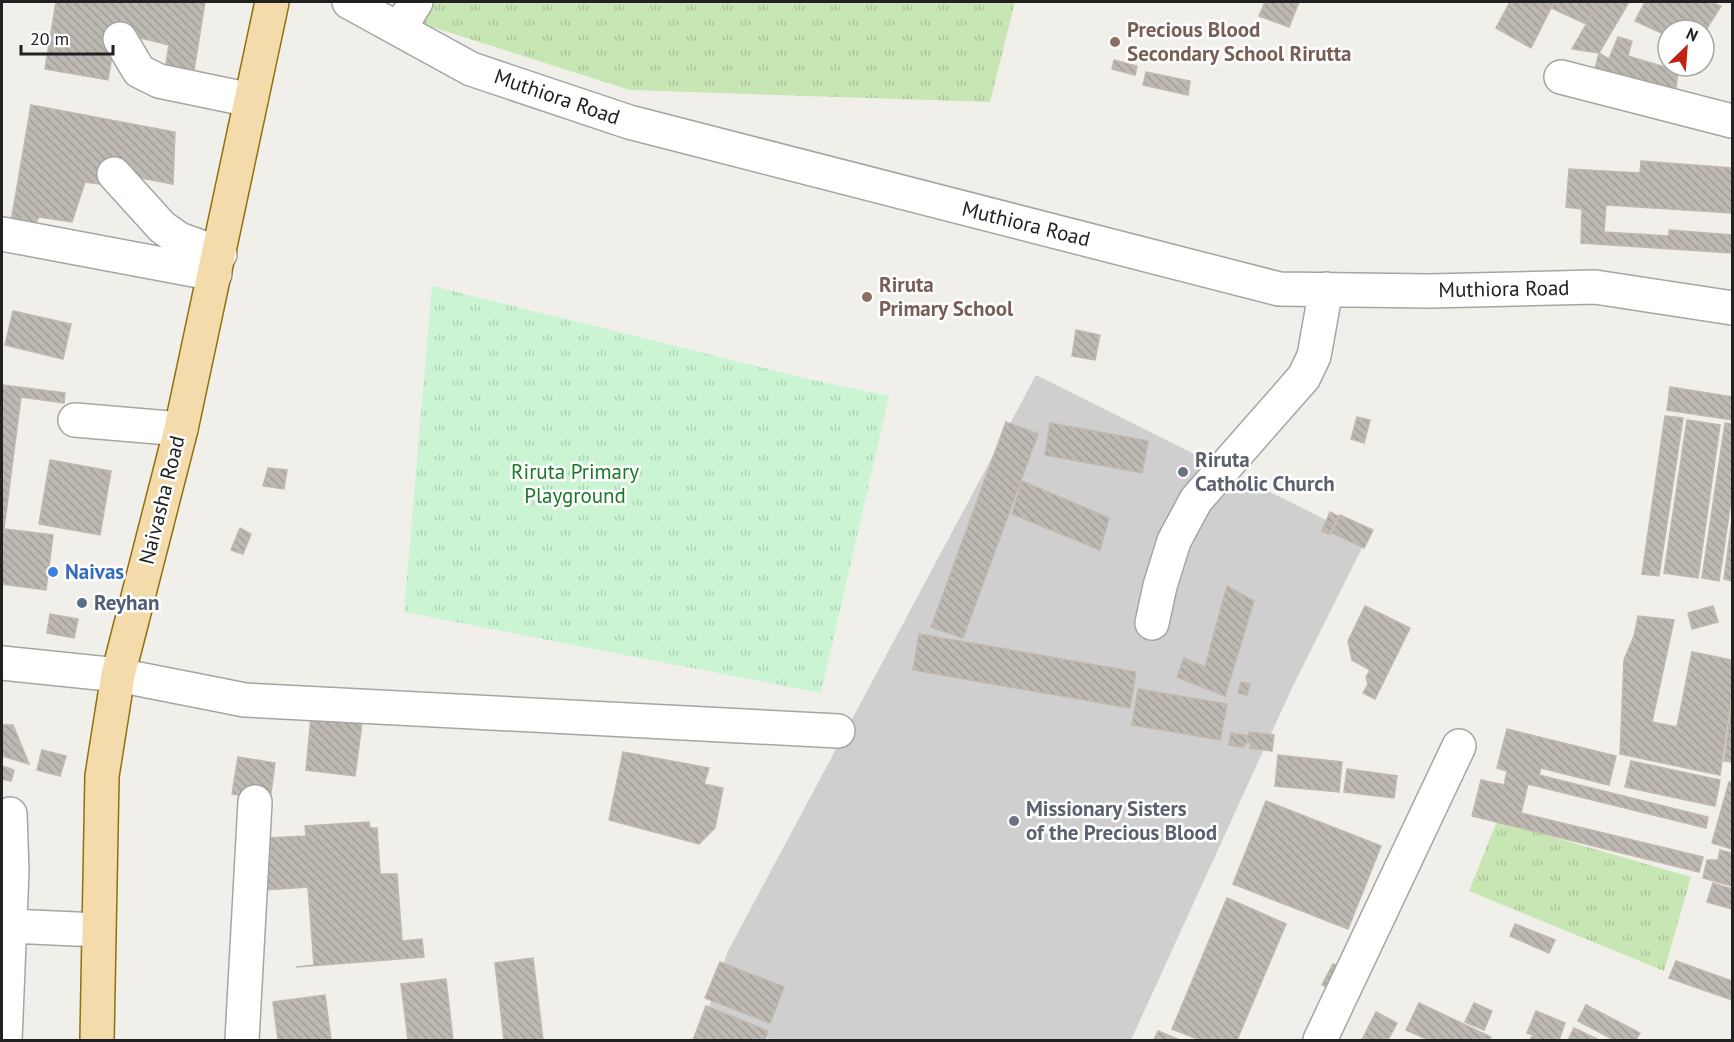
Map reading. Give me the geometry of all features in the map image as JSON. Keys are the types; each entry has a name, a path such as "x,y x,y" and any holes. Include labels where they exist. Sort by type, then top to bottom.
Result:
{"main road":[{"name":"Naivasha Road","path":"97,1041 102,776 118,675 181,429 272,2"}],"street":[{"name":"Muthiora Road","path":"349,2 471,69 629,122 1279,289 1429,291 1595,287 1732,308"},
{"path":"399,29 416,2"},
{"path":"120,39 139,71 159,81 251,100"},
{"path":"1561,77 1732,121"},
{"path":"114,174 162,227 218,264"},
{"path":"2,234 218,264"},
{"path":"1152,623 1160,586 1174,541 1196,500 1304,377 1314,356 1326,289"},
{"path":"75,420 181,429"},
{"path":"2,663 118,675 245,700 838,731"},
{"path":"1320,1041 1459,746"},
{"path":"242,1041 255,802"},
{"path":"5,1041 10,926 7,870 10,814"},
{"path":"10,926 98,930"}],"shaded area":[{"name":"Missionary Sisters of the Precious Blood","path":"1036,375 1366,540 1291,690 1131,1040 772,1040 707,1013 727,953"}],"green space":[{"path":"415,2 1015,2 990,102 630,90 410,20"},
{"name":"Riruta Primary Playground","path":"432,286 808,379 889,396 821,693 404,612"},
{"path":"1497,821 1691,877 1664,971 1469,891"}],"building":[{"path":"56,2 205,2 191,89 163,81 169,45 116,32 108,80 45,69"},
{"path":"1265,2 1299,2 1289,27 1259,16"},
{"path":"1510,2 1554,2 1531,48 1496,28"},
{"path":"1554,2 1599,2 1586,24 1551,8"},
{"path":"1599,2 1629,2 1599,53 1572,49"},
{"path":"1645,2 1711,2 1721,6 1713,18 1656,18 1656,31 1635,21"},
{"path":"1618,37 1632,41 1628,56 1656,64 1656,78 1677,78 1675,96 1594,73 1599,53 1609,59"},
{"path":"1114,60 1137,66 1135,75 1112,69"},
{"path":"1146,72 1190,81 1188,95 1143,85"},
{"path":"31,105 175,132 173,184 104,171 99,184 85,182 72,222 39,217 32,229 11,222"},
{"path":"1641,161 1732,168 1732,213 1606,205 1604,232 1669,236 1669,230 1732,235 1732,253 1581,243 1582,209 1566,207 1569,169 1640,173"},
{"path":"13,311 71,324 63,359 5,345"},
{"path":"1076,330 1100,335 1095,360 1072,356"},
{"path":"2,385 65,393 64,403 21,397 4,529 53,535 46,590 2,584"},
{"path":"1670,387 1732,397 1732,420 1667,410"},
{"path":"1665,416 1683,418 1659,576 1642,574"},
{"path":"1357,417 1370,420 1364,443 1351,439"},
{"path":"1687,420 1720,425 1698,578 1664,573"},
{"path":"1006,422 1038,434 963,638 931,627"},
{"path":"1050,423 1148,441 1142,473 1045,455"},
{"path":"1725,423 1732,424 1732,495 1719,581 1702,578"},
{"path":"50,460 111,471 100,535 39,524"},
{"path":"268,468 287,470 284,489 263,486"},
{"path":"1022,481 1109,518 1100,550 1012,514"},
{"path":"1330,512 1338,516 1329,534 1322,531"},
{"path":"1340,515 1373,530 1364,548 1332,533"},
{"path":"1732,520 1732,581 1724,579"},
{"path":"240,528 251,534 243,554 231,550"},
{"path":"1227,586 1254,601 1225,696 1177,677 1184,658 1205,667"},
{"path":"1365,606 1410,628 1375,699 1363,693 1368,684 1366,677 1370,670 1352,660 1348,641"},
{"path":"1713,606 1718,622 1692,629 1688,613"},
{"path":"50,614 78,619 74,638 47,633"},
{"path":"1638,616 1674,620 1652,722 1677,727 1692,652 1732,660 1732,690 1720,775 1620,754 1624,660 1634,636"},
{"path":"919,634 1136,672 1130,708 913,670"},
{"path":"1241,682 1250,684 1247,695 1238,693"},
{"path":"1138,689 1227,704 1220,740 1132,725"},
{"path":"1732,701 1732,762 1724,761"},
{"path":"311,717 362,723 355,776 306,770"},
{"path":"2,725 13,725 29,764 2,756"},
{"path":"1507,729 1616,756 1609,785 1541,768 1539,775 1708,817 1706,828 1528,784 1521,813 1703,857 1699,872 1472,816 1481,780 1504,785 1507,771 1497,768"},
{"path":"1249,732 1274,735 1272,751 1250,748 1251,743 1247,742 1243,747 1229,745 1231,733 1248,736"},
{"path":"42,750 66,756 60,776 37,770"},
{"path":"623,752 709,768 704,784 723,788 715,828 699,844 609,820"},
{"path":"1278,755 1342,762 1339,792 1275,786"},
{"path":"238,757 275,763 270,800 232,794"},
{"path":"1631,761 1720,780 1715,806 1625,787"},
{"path":"2,766 14,770 11,781 2,779"},
{"path":"1347,769 1397,776 1394,798 1344,792"},
{"path":"1729,782 1732,783 1732,849 1712,843"},
{"path":"1266,801 1381,846 1348,929 1233,884"},
{"path":"369,822 370,828 377,828 380,874 397,874 402,941 422,939 424,957 296,967 314,965 308,887 251,891 247,839 306,836 305,826"},
{"path":"1720,850 1732,853 1732,886 1703,878 1707,860 1718,860"},
{"path":"1713,883 1732,889 1732,909 1707,902"},
{"path":"1227,898 1286,924 1237,1040 1200,1040 1172,1029"},
{"path":"1515,924 1555,940 1549,953 1510,936"},
{"path":"533,958 543,1040 504,1040 495,963"},
{"path":"1676,961 1732,981 1732,1000 1669,978"},
{"path":"720,962 784,987 770,1023 705,998"},
{"path":"1333,964 1347,970 1337,992 1322,985"},
{"path":"446,979 453,1040 408,1040 401,984"},
{"path":"325,995 331,1040 278,1040 273,1002"},
{"path":"1419,1003 1491,1037 1489,1040 1429,1040 1406,1030"},
{"path":"1474,1003 1492,1011 1484,1030 1465,1022"},
{"path":"1586,1005 1640,1033 1636,1040 1614,1040 1578,1021"},
{"path":"706,1006 768,1031 765,1040 693,1040"},
{"path":"1536,1011 1565,1023 1559,1040 1530,1040 1533,1035 1527,1033"},
{"path":"1376,1012 1397,1023 1388,1040 1362,1040"},
{"path":"1574,1028 1599,1040 1568,1040"},
{"path":"1158,1031 1180,1040 1154,1040"}],"place":[{"name":"Precious Blood Secondary School Rirutta","path":"1115,42"},
{"name":"Riruta Primary School","path":"867,297"},
{"name":"Riruta Catholic Church","path":"1183,472"},
{"name":"Naivas","path":"53,572"},
{"name":"Reyhan","path":"82,603"},
{"name":"Missionary Sisters of the Precious Blood","path":"1014,821"}]}
